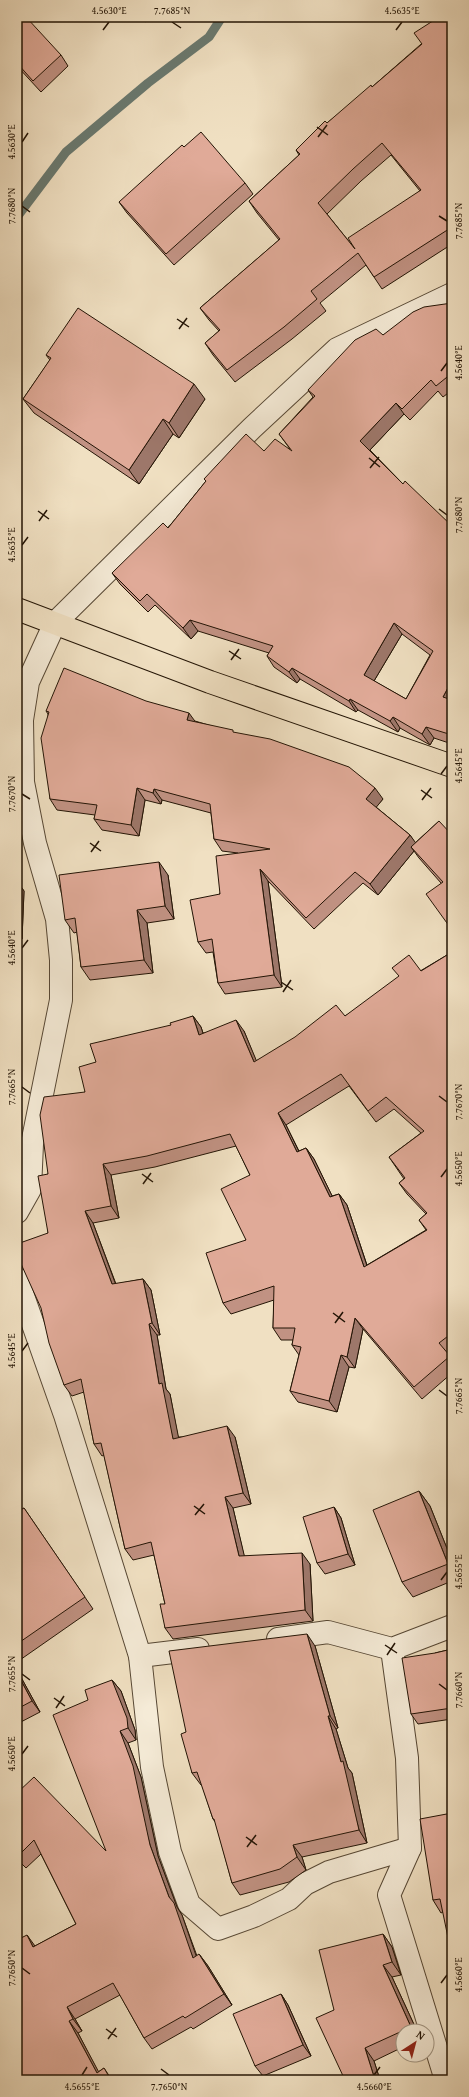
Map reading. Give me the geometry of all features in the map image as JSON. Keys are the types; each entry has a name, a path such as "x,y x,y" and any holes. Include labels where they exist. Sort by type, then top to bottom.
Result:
{"main road":[{"path":"17,610 210,682 452,766"}],"street":[{"path":"17,1212 30,1188 32,1144 61,1000 61,960 57,919 35,843 23,782 22,720 28,682 55,623 252,428 337,349 452,294"},
{"path":"17,1279 65,1415 140,1656 152,1767 170,1852 189,1904 218,1929 254,1916 289,1899 306,1884 329,1872 410,1848"},
{"path":"258,1641 328,1632 392,1649 452,1626"},
{"path":"140,1656 219,1646"},
{"path":"392,1649 407,1758 410,1848 389,1895 446,2080"}],"building":[{"path":"17,17 26,17 61,55 33,81 17,63"},
{"path":"439,17 452,17 452,227 374,277 358,253 311,291 317,299 284,327 227,370 205,343 220,330 200,308 280,239 249,201 300,154 296,150 325,121 327,123 422,44 414,33","holes":["382,143 421,190 348,238 355,249 318,203"]},
{"path":"201,132 245,183 166,254 119,202 182,145 184,147"},
{"path":"452,303 452,373 436,386 431,380 402,409 396,403 360,441 403,484 405,481 452,526 452,680 443,697 452,700 452,735 426,727 422,734 393,717 390,721 350,699 349,701 292,668 289,672 267,656 273,646 190,620 183,628 147,594 140,601 112,573 163,523 168,528 206,481 204,479 246,434 264,451 275,439 292,451 279,434 315,396 308,390 355,340 376,329 383,335 413,312 424,307","holes":["394,623 433,651 406,699 364,675"]},
{"path":"78,308 194,384 169,423 163,419 129,470 23,399 51,358 46,355"},
{"path":"64,668 146,701 189,713 187,720 233,730 233,732 270,739 349,767 375,788 366,799 410,835 370,884 355,872 306,918 260,869 274,975 218,983 212,939 198,942 190,900 220,894 216,856 270,849 214,839 210,804 154,789 153,793 137,788 131,825 94,819 97,805 50,799 41,738 49,712 46,711"},
{"path":"439,821 452,835 452,930 426,894 443,882 411,847"},
{"path":"159,862 165,906 137,910 144,960 81,967 75,918 65,920 59,875"},
{"path":"452,952 452,1333 439,1343 450,1356 414,1387 355,1318 347,1357 341,1355 329,1401 290,1391 301,1347 292,1345 295,1328 273,1328 274,1286 223,1303 206,1253 246,1240 221,1189 250,1175 230,1134 147,1156 103,1164 111,1206 85,1211 112,1284 143,1279 152,1323 149,1324 159,1384 162,1383 173,1439 227,1426 243,1493 225,1497 239,1556 302,1553 305,1610 165,1628 160,1604 165,1604 151,1542 125,1549 101,1443 94,1444 81,1379 64,1385 49,1343 41,1308 17,1255 17,1244 48,1233 38,1176 48,1174 40,1115 44,1097 85,1092 79,1067 96,1062 90,1044 171,1025 170,1023 193,1016 199,1035 236,1020 254,1062 295,1037 336,1005 345,1016 399,976 392,968 409,955 421,971","holes":["341,1074 368,1111 386,1097 424,1131 389,1157 405,1178 399,1183 427,1213 419,1220 427,1230 364,1267 339,1194 330,1197 306,1148 297,1152 278,1113"]},
{"path":"419,1491 448,1564 402,1582 373,1510"},
{"path":"334,1507 348,1554 317,1563 303,1517"},
{"path":"24,1508 85,1597 17,1644 17,1512"},
{"path":"307,1634 341,1762 343,1761 359,1830 293,1845 297,1857 280,1869 232,1883 214,1819 197,1772 192,1773 181,1734 186,1732 169,1651"},
{"path":"452,1649 452,1708 411,1714 402,1658"},
{"path":"17,1673 32,1701 17,1709"},
{"path":"112,1680 127,1718 128,1728 120,1731 133,1766 150,1845 169,1897 174,1903 193,1958 199,1954 224,1994 185,2018 183,2016 144,2038 113,1983 67,2007 73,2019 69,2021 97,2073 104,2068 111,2080 17,2080 17,1940 27,1935 33,1947 76,1924 34,1840 17,1856 17,1793 34,1777 106,1851 53,1715 88,1700 85,1690"},
{"path":"452,1813 452,1957 440,1899 433,1900 420,1819"},
{"path":"383,1934 392,1962 383,1965 409,2023 395,2023 395,2034 365,2048 375,2080 337,2080 344,2078 316,2018 334,2010 319,1950"},
{"path":"281,1994 303,2045 255,2066 233,2014"}],"waterway":[{"path":"17,217 66,152 148,83 209,37 222,17"}]}
